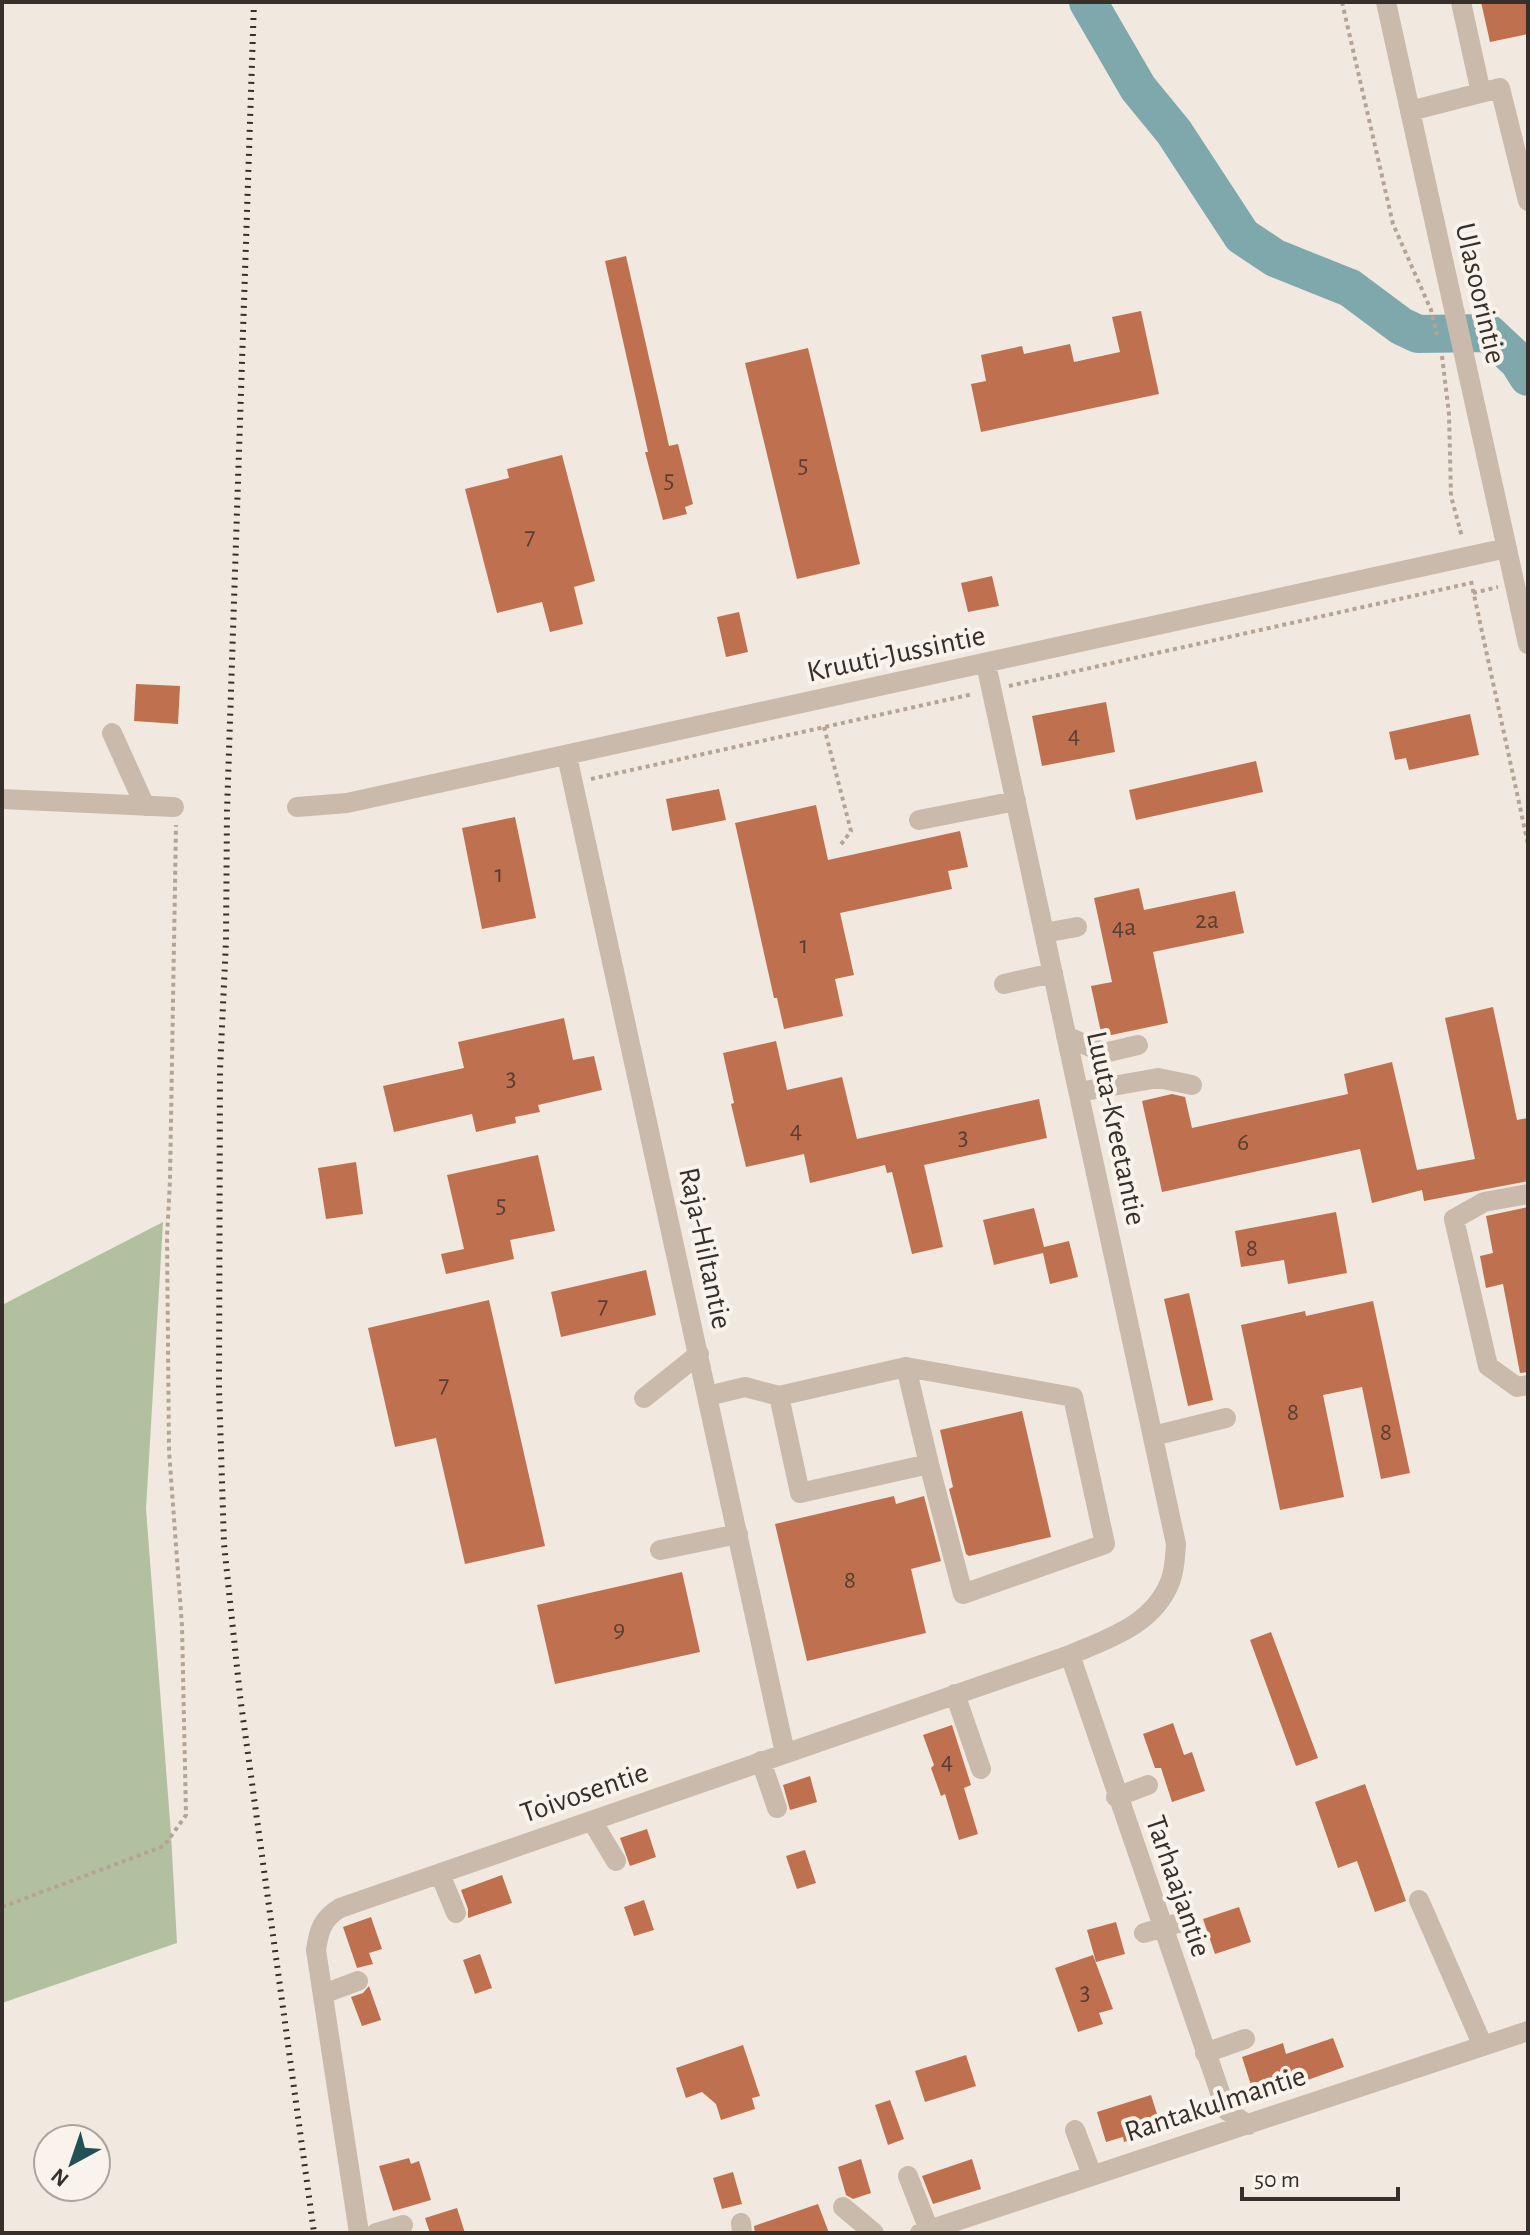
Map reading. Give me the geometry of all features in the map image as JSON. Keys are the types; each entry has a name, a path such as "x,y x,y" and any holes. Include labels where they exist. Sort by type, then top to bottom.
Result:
{"street":[{"name":"Ulasoorintie","path":"1386,2 1528,644"},
{"path":"1461,2 1481,93"},
{"path":"1410,111 1500,88 1528,201"},
{"name":"Kruuti-Jussintie","path":"297,807 347,803 567,756 1507,548"},
{"name":"Luuta-Kreetantie","path":"986,664 1176,1544 1172,1579 1159,1604"},
{"path":"112,733 145,806"},
{"name":"Raja-Hiltantie","path":"567,756 785,1753"},
{"path":"2,799 174,807"},
{"path":"919,820 1016,801"},
{"path":"1044,933 1077,927"},
{"path":"1004,984 1053,973"},
{"path":"1066,1036 1104,1053 1138,1045"},
{"path":"1079,1092 1158,1078 1192,1085"},
{"path":"1528,1194 1484,1202 1454,1219 1488,1366 1517,1387 1528,1385"},
{"path":"644,1398 699,1354"},
{"path":"708,1396 745,1387 779,1396 906,1367 1073,1397 1105,1544 963,1594 906,1367"},
{"path":"779,1396 800,1493 929,1464"},
{"path":"1153,1436 1226,1418"},
{"path":"660,1550 738,1534"},
{"name":"Toivosentie","path":"359,2233 316,1950 319,1930 327,1916 340,1908 1070,1655 1129,1629 1159,1604"},
{"name":"Tarhaajantie","path":"1070,1655 1116,1797 1154,1931 1226,2110 1248,2125"},
{"path":"955,1694 981,1769"},
{"path":"761,1761 777,1808"},
{"path":"1116,1797 1148,1785"},
{"path":"592,1821 616,1861"},
{"path":"440,1874 456,1913"},
{"path":"1419,1900 1483,2046"},
{"path":"1154,1931 1185,1921"},
{"path":"323,1994 358,1981"},
{"name":"Rantakulmantie","path":"924,2232 1528,2031"},
{"path":"1205,2053 1245,2039"},
{"path":"1075,2130 1092,2175"},
{"path":"908,2176 924,2232"},
{"path":"843,2207 874,2233"},
{"path":"376,2233 403,2225"}],"path":[{"path":"1342,2 1393,224 1431,310 1438,341"},
{"path":"1442,356 1449,414 1451,496 1528,844"},
{"path":"572,783 1471,583"},
{"path":"824,727 851,831 839,847"},
{"path":"2,1907 164,1846 186,1815 182,1626 169,1451 167,1237 177,831 174,807"}],"green space":[{"path":"163,1222 146,1509 177,1943 2,2003 2,1305"}],"building":[{"path":"1481,2 1528,2 1528,34 1490,42"},
{"path":"626,256 669,446 678,444 693,504 685,507 687,514 663,520 645,452 648,452 605,261"},
{"path":"1141,311 1159,394 981,432 971,384 986,381 981,355 1022,346 1024,354 1070,344 1074,362 1120,352 1112,317"},
{"path":"808,348 860,564 797,579 745,363"},
{"path":"562,455 595,581 574,587 583,624 550,632 542,602 497,613 465,489 509,478 507,469"},
{"path":"992,576 999,606 968,612 961,583"},
{"path":"739,612 748,652 726,657 717,617"},
{"path":"136,684 180,686 178,724 134,721"},
{"path":"1106,702 1115,752 1042,766 1032,716"},
{"path":"1470,714 1479,755 1409,770 1406,758 1395,760 1389,732"},
{"path":"1256,761 1263,792 1136,820 1129,790"},
{"path":"719,789 726,820 672,831 666,799"},
{"path":"816,805 828,860 960,831 968,867 948,871 952,889 840,913 854,975 835,979 843,1016 784,1029 777,998 774,998 735,823"},
{"path":"515,817 536,918 482,929 462,828"},
{"path":"1139,888 1144,910 1235,891 1244,933 1153,952 1168,1023 1102,1037 1091,986 1112,982 1094,898"},
{"path":"1493,1007 1517,1120 1528,1118 1528,1181 1424,1201 1422,1190 1372,1203 1360,1149 1162,1192 1142,1101 1172,1094 1185,1097 1192,1128 1348,1094 1344,1074 1392,1062 1417,1170 1475,1159 1445,1018"},
{"path":"564,1018 573,1060 594,1056 602,1090 538,1105 540,1112 515,1117 516,1123 476,1132 472,1114 394,1132 383,1086 464,1068 458,1042"},
{"path":"776,1041 787,1090 842,1077 857,1139 1039,1099 1047,1138 924,1165 943,1247 912,1254 892,1172 887,1173 885,1165 810,1183 804,1154 746,1167 723,1053"},
{"path":"538,1155 555,1231 510,1240 514,1259 446,1274 441,1254 464,1249 447,1175"},
{"path":"356,1162 363,1214 326,1219 318,1168"},
{"path":"1528,1207 1528,1372 1520,1373 1503,1284 1486,1288 1480,1256 1493,1253 1486,1216"},
{"path":"1034,1208 1044,1247 1069,1241 1078,1277 1050,1284 1043,1253 994,1265 983,1220"},
{"path":"1336,1212 1347,1273 1288,1284 1284,1260 1241,1267 1235,1231"},
{"path":"646,1270 656,1315 561,1337 551,1292"},
{"path":"1189,1293 1213,1400 1188,1406 1164,1299"},
{"path":"489,1300 545,1546 465,1564 436,1438 395,1447 368,1328"},
{"path":"1373,1301 1410,1473 1381,1479 1362,1387 1323,1395 1344,1497 1280,1510 1241,1325 1305,1311 1306,1316"},
{"path":"1022,1411 1051,1537 969,1556 949,1489 953,1487 940,1430"},
{"path":"894,1496 896,1504 924,1496 941,1561 911,1569 926,1633 807,1661 775,1524"},
{"path":"682,1572 700,1652 555,1684 537,1605"},
{"path":"1271,1632 1318,1758 1296,1766 1250,1640"},
{"path":"1173,1723 1184,1755 1192,1752 1205,1791 1172,1802 1161,1768 1155,1768 1143,1734"},
{"path":"952,1725 971,1785 964,1788 978,1834 959,1840 945,1794 941,1796 931,1768 934,1765 923,1735"},
{"path":"810,1776 817,1802 790,1810 783,1785"},
{"path":"1365,1784 1406,1901 1375,1912 1357,1861 1338,1868 1315,1802"},
{"path":"647,1829 656,1857 630,1866 620,1838"},
{"path":"805,1850 816,1883 797,1889 786,1856"},
{"path":"502,1875 512,1903 468,1918 461,1890"},
{"path":"644,1900 654,1930 634,1936 624,1907"},
{"path":"1239,1907 1251,1942 1215,1954 1203,1919"},
{"path":"371,1917 382,1949 369,1953 373,1964 357,1968 343,1927"},
{"path":"1116,1922 1125,1954 1096,1962 1087,1930"},
{"path":"480,1954 492,1988 475,1994 463,1960"},
{"path":"1093,1955 1113,2009 1099,2013 1103,2024 1078,2032 1055,1968"},
{"path":"369,1986 381,2020 362,2026 351,1997 363,1993"},
{"path":"1333,2038 1344,2067 1288,2087 1283,2074 1251,2085 1242,2057 1283,2043 1286,2054"},
{"path":"743,2045 760,2096 752,2098 755,2109 721,2120 716,2104 702,2092 686,2098 676,2068"},
{"path":"966,2055 976,2086 925,2102 915,2071"},
{"path":"1151,2095 1162,2130 1124,2142 1123,2137 1106,2142 1097,2112"},
{"path":"890,2100 904,2139 888,2145 875,2105"},
{"path":"409,2158 411,2164 419,2161 431,2200 393,2211 379,2166"},
{"path":"861,2159 871,2193 853,2199 846,2195 838,2167"},
{"path":"972,2159 981,2189 933,2204 922,2176"},
{"path":"733,2172 742,2204 722,2209 713,2178"},
{"path":"818,2204 829,2233 755,2233 754,2226"},
{"path":"457,2208 465,2233 430,2233 425,2218"}],"waterway":[{"path":"1088,2 1138,88 1174,132 1242,236 1275,258 1350,288 1401,326 1418,334 1488,333 1518,361 1528,377"}],"railway":[{"path":"254,2 220,1070 219,1389 224,1544 240,1696 314,2233"}]}
